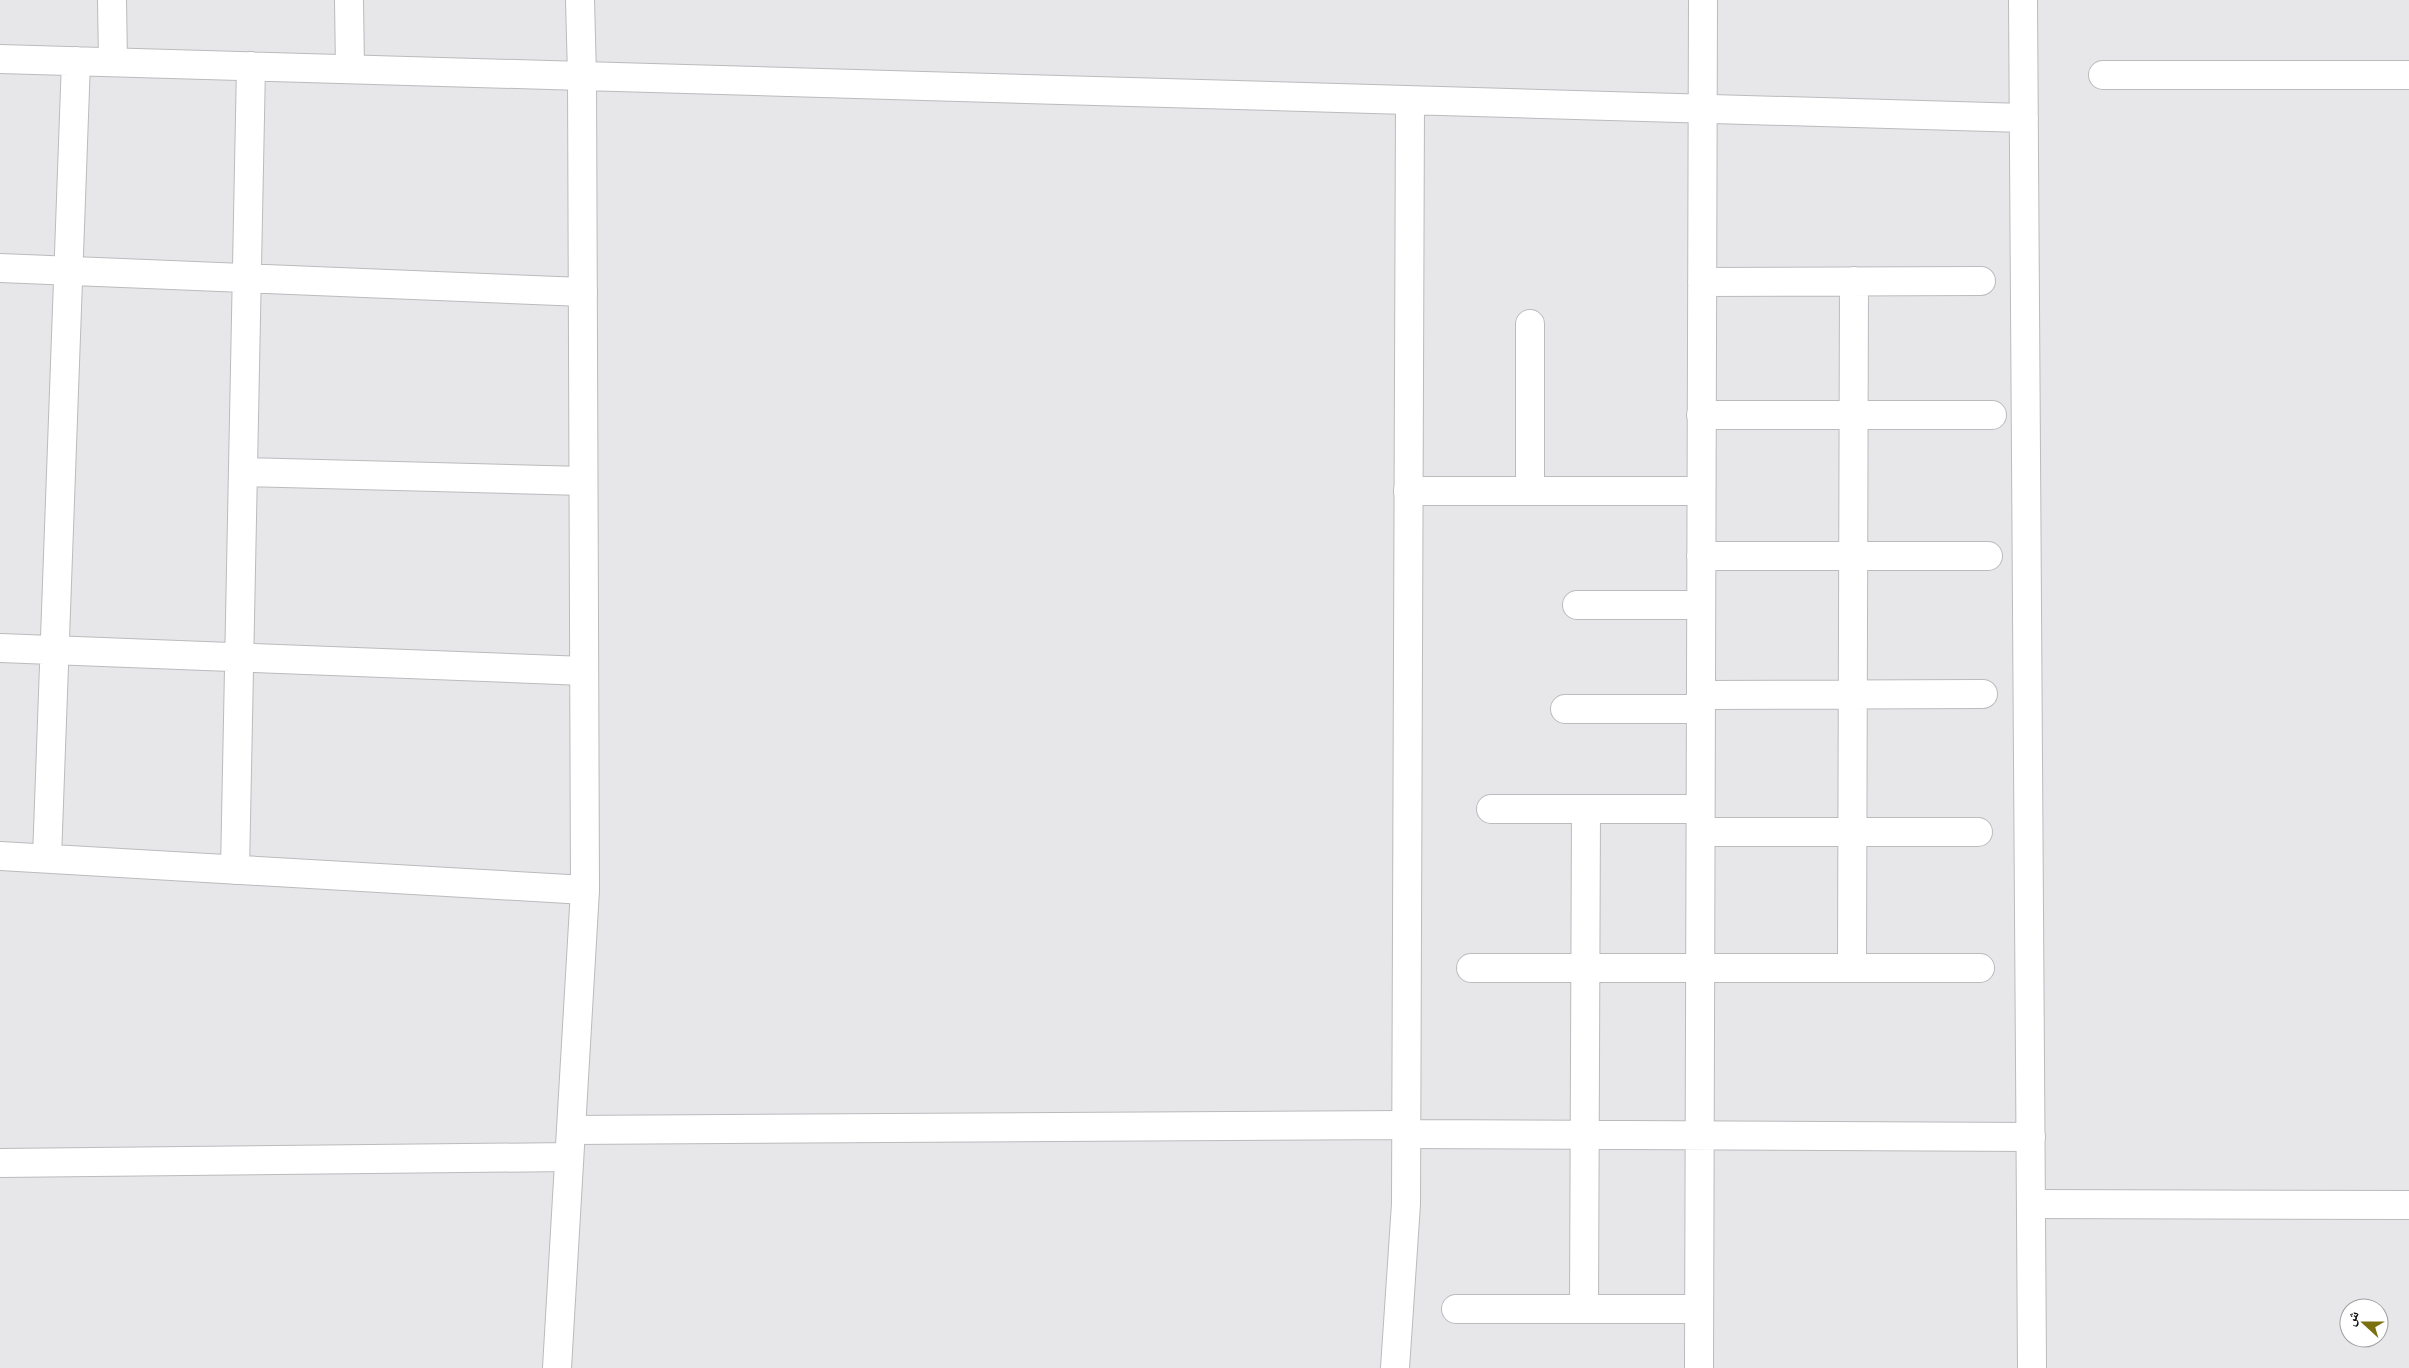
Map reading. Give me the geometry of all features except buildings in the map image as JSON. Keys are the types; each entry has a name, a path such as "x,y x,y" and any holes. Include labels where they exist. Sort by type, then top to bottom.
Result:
{"street":[{"path":"112,0 113,62"},
{"path":"349,0 350,69"},
{"path":"557,1368 585,890 582,76 580,0"},
{"path":"1699,1368 1703,0"},
{"path":"2023,0 2032,1368"},
{"path":"0,59 2024,118"},
{"path":"47,858 76,61"},
{"path":"235,870 251,66"},
{"path":"2103,75 2409,75"},
{"path":"1395,1368 1406,1204 1410,100"},
{"path":"0,268 583,292"},
{"path":"1852,968 1854,281"},
{"path":"1702,282 1981,281"},
{"path":"1530,324 1530,490"},
{"path":"1701,415 1992,415"},
{"path":"243,472 583,481"},
{"path":"1408,491 1701,491"},
{"path":"1701,556 1988,556"},
{"path":"1577,605 1701,605"},
{"path":"0,648 584,671"},
{"path":"1565,709 1853,694 1983,694"},
{"path":"1491,809 1586,809 1701,821 1853,832 1978,832"},
{"path":"1584,1309 1586,809"},
{"path":"0,856 585,890"},
{"path":"1471,968 1980,968"},
{"path":"571,1130 1405,1130 1585,1135 2031,1137"},
{"path":"0,1163 569,1157"},
{"path":"2031,1204 2409,1205"},
{"path":"1456,1309 1699,1308"}]}
